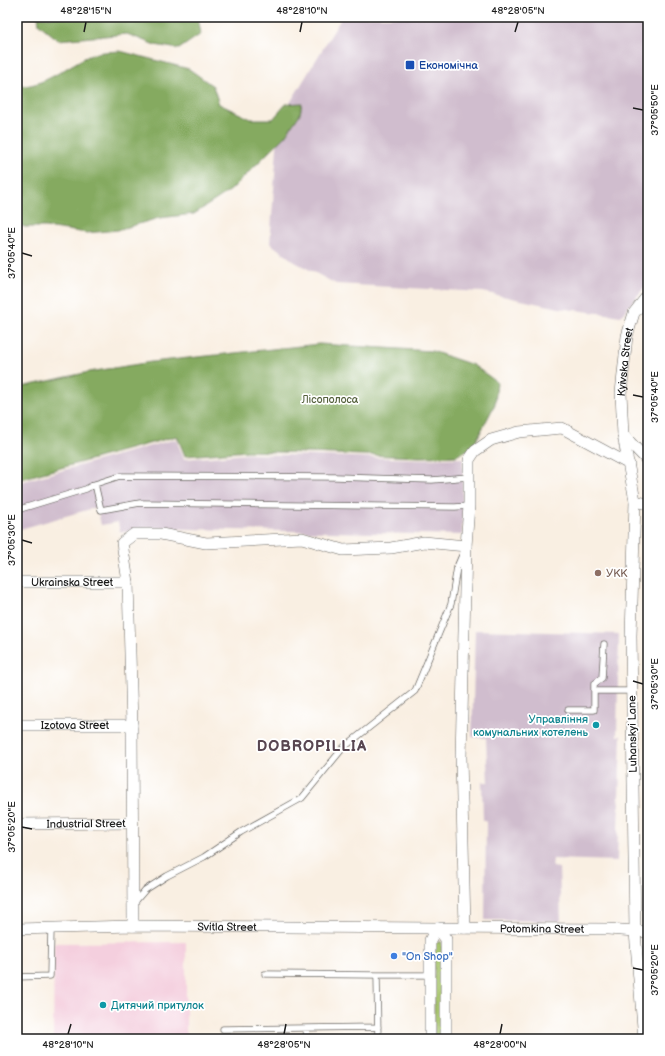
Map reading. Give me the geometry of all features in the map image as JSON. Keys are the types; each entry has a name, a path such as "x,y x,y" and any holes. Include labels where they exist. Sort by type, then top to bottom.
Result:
{"street":[{"name":"Kyivska Street","path":"628,464 623,435 621,393 627,336 634,314 648,295"},
{"path":"466,928 461,757 466,546 469,506 469,460 475,451 491,440 519,432 562,428 628,464"},
{"path":"623,435 648,460"},
{"name":"Luhanskyi Lane","path":"628,464 635,501 631,636 635,932 646,1034"},
{"path":"635,501 648,504"},
{"path":"133,926 132,725 128,582 122,543 134,534 161,534 206,543 302,538 343,550 391,548 424,542 466,546"},
{"name":"Ukrainska Street","path":"17,582 128,582"},
{"name":"Izotova Street","path":"17,725 132,725"},
{"name":"Industrial Street","path":"17,824 132,823"},
{"name":"Svitla Street","path":"17,929 133,926 437,928"},
{"path":"430,1039 430,940 437,928 446,939 446,1039"},
{"name":"Potomkina Street","path":"437,928 608,930 648,932"}],"lane":[{"path":"17,510 86,489 95,484 120,476 336,477 432,480 468,477"},
{"path":"95,484 101,510 140,502 469,506"},
{"path":"133,904 145,890 167,876 204,857 241,832 302,798 342,748 415,691 451,604 457,567 466,546"},
{"path":"568,710 594,710 594,684 602,678 604,644"},
{"path":"594,691 632,691"},
{"path":"17,1009 17,977 50,976 51,929"},
{"path":"265,974 430,975"},
{"path":"377,975 378,1039"},
{"path":"223,1029 378,1027"},
{"path":"306,1029 307,1039"}],"shaded area":[{"path":"342,17 648,17 648,283 621,316 559,308 483,292 336,284 295,262 270,243 279,121"},
{"path":"176,439 184,459 248,454 422,459 463,458 462,535 150,528 120,532 118,522 101,525 97,507 17,530 17,483"},
{"path":"475,630 619,634 617,736 621,736 617,861 553,859 552,867 559,868 561,921 485,920 486,822 483,820 482,782 488,782 486,738 472,737"},
{"path":"186,942 186,1039 53,1039 54,943"}],"green space":[{"path":"38,17 198,17 201,34 179,49 155,45 127,34 58,40 39,24"},
{"path":"120,51 189,69 213,86 219,104 251,119 273,119 286,104 302,103 300,114 285,136 231,190 194,214 159,218 118,230 87,233 45,227 25,227 17,224 17,86 27,86 46,80 82,59 94,54"},
{"name":"Лісополоса","path":"319,344 432,351 473,365 497,382 495,404 473,447 456,456 421,457 248,451 185,456 177,436 17,480 17,388 89,372 151,362"},
{"path":"434,942 442,942 442,1039 434,1039"}],"place":[{"name":"Економічна","path":"410,65"},
{"name":"УКК","path":"598,573"},
{"name":"Управління комунальних котелень","path":"596,725"},
{"name":"\"On Shop\"","path":"394,956"},
{"name":"Дитячий притулок","path":"103,1005"}],"district":[{"name":"DOBROPILLIA","path":"312,746"}]}
